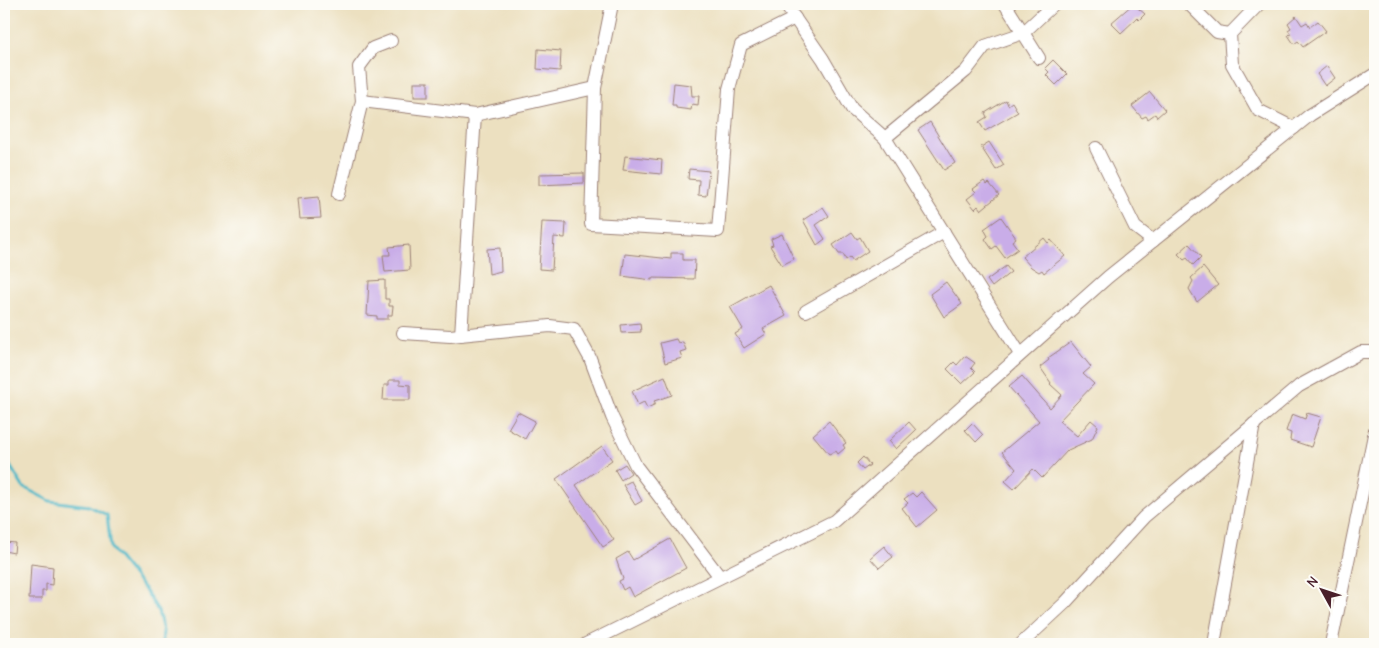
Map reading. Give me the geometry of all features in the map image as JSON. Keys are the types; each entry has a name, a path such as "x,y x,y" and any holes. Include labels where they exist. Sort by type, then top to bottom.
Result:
{"street":[{"path":"612,4 595,88 591,224 718,231 729,89 741,45 795,18"},
{"path":"785,4 822,59 852,109 885,138 1020,354"},
{"path":"1005,4 1039,58"},
{"path":"885,138 966,71 985,46 1023,33 1054,4"},
{"path":"1189,4 1217,32 1230,34"},
{"path":"1259,4 1230,34 1232,64 1258,110 1294,128"},
{"path":"339,194 362,101 359,67 373,48 390,41"},
{"path":"586,644 834,521 1020,354 1153,240 1310,114 1375,74"},
{"path":"362,101 475,115 595,88"},
{"path":"461,335 475,115"},
{"path":"1096,148 1135,227 1153,240"},
{"path":"806,311 944,232"},
{"path":"403,333 461,335 550,326 574,329 590,358 612,417 636,466 720,577"},
{"path":"1021,644 1065,604 1144,517 1299,386 1361,352 1375,352"},
{"path":"1214,644 1254,424"},
{"path":"1332,644 1375,430"}],"building":[{"path":"1133,4 1145,14 1139,20 1137,18 1121,33 1111,23"},
{"path":"1296,16 1302,25 1307,22 1310,27 1318,21 1326,31 1303,47 1298,41 1294,44 1288,35 1291,34 1288,30 1291,28 1288,23"},
{"path":"538,49 561,51 560,71 537,69"},
{"path":"1053,60 1067,74 1056,85 1046,75 1049,72 1045,68"},
{"path":"1327,66 1335,78 1325,86 1317,74"},
{"path":"414,82 428,82 428,97 414,97"},
{"path":"674,83 691,85 692,96 699,96 698,105 692,104 691,110 676,108 676,105 672,105"},
{"path":"1150,92 1165,110 1157,117 1155,114 1148,119 1146,116 1142,118 1132,106"},
{"path":"1006,100 1008,105 1012,102 1018,112 985,131 979,122 987,117 985,113"},
{"path":"930,122 955,163 944,170 918,130"},
{"path":"989,142 1004,165 996,170 981,147"},
{"path":"625,156 662,160 661,174 623,170"},
{"path":"689,169 709,171 706,196 698,195 699,180 688,179"},
{"path":"584,173 584,183 539,185 539,174"},
{"path":"984,181 987,185 989,183 999,195 981,210 978,206 975,209 967,199 976,192 973,189"},
{"path":"319,196 321,218 300,219 298,198"},
{"path":"823,207 829,216 816,225 825,239 817,245 803,220"},
{"path":"1001,217 1016,238 1012,241 1018,249 1005,258 996,246 992,249 985,239 988,236 984,229"},
{"path":"542,222 566,223 565,238 554,237 552,270 539,269"},
{"path":"852,232 857,239 860,237 868,251 853,261 850,257 846,260 843,254 839,254 833,245"},
{"path":"782,234 794,259 782,265 770,246 773,245 771,239"},
{"path":"1044,238 1048,243 1051,240 1065,256 1044,273 1042,270 1039,272 1031,267 1022,257"},
{"path":"1189,244 1201,257 1193,265 1187,258 1184,260 1178,254"},
{"path":"409,245 410,270 385,272 383,255 390,255 389,247"},
{"path":"500,248 501,271 489,274 487,249"},
{"path":"671,253 683,253 683,260 695,260 694,279 652,278 652,280 622,276 625,254 671,259"},
{"path":"1006,266 1011,272 992,287 987,280"},
{"path":"1203,267 1218,285 1197,302 1189,289 1193,281 1191,278"},
{"path":"385,280 385,299 389,299 389,306 393,306 392,315 388,315 388,319 377,319 377,316 367,315 369,281"},
{"path":"946,282 962,304 944,317 930,294"},
{"path":"769,285 786,316 763,329 766,334 744,348 735,334 743,329 730,307"},
{"path":"640,323 641,332 622,333 621,325"},
{"path":"676,339 678,343 683,342 686,350 680,352 682,358 665,363 660,343"},
{"path":"1071,342 1091,367 1083,374 1094,384 1059,421 1077,436 1091,420 1098,426 1092,439 1068,450 1042,478 1033,469 1014,489 1005,481 1016,469 1002,452 1039,421 1009,387 1022,376 1050,408 1062,395 1050,384 1040,367 1049,360 1048,358"},
{"path":"965,356 975,363 971,368 975,372 962,384 947,369 954,362 957,365"},
{"path":"665,376 672,395 654,401 656,404 647,408 644,402 638,405 632,391"},
{"path":"389,380 400,380 400,384 410,385 410,400 383,400 384,385 389,385"},
{"path":"518,412 535,421 525,439 508,429"},
{"path":"1307,413 1321,417 1311,447 1290,440 1291,433 1286,431 1292,414 1305,419"},
{"path":"829,421 846,443 843,445 845,448 838,454 836,451 829,454 813,435"},
{"path":"909,422 916,430 896,449 889,441"},
{"path":"972,423 983,435 976,442 965,430"},
{"path":"602,446 612,460 576,485 614,540 603,547 556,479"},
{"path":"863,457 870,465 863,470 857,463"},
{"path":"625,464 631,473 621,480 615,470"},
{"path":"631,481 642,501 635,505 623,485"},
{"path":"921,492 937,510 917,527 902,508 908,503 904,499 912,493 916,497"},
{"path":"670,539 686,568 633,597 628,587 623,590 619,581 623,579 616,559 628,552 633,560"},
{"path":"5,542 15,543 14,553 4,551"},
{"path":"884,546 893,557 879,568 870,558"},
{"path":"31,564 53,567 52,585 46,584 46,591 42,591 42,599 29,599"}],"waterway":[{"path":"4,456 23,487 50,501 89,506 107,515 111,548 145,590 158,611 163,631 162,644"}]}
